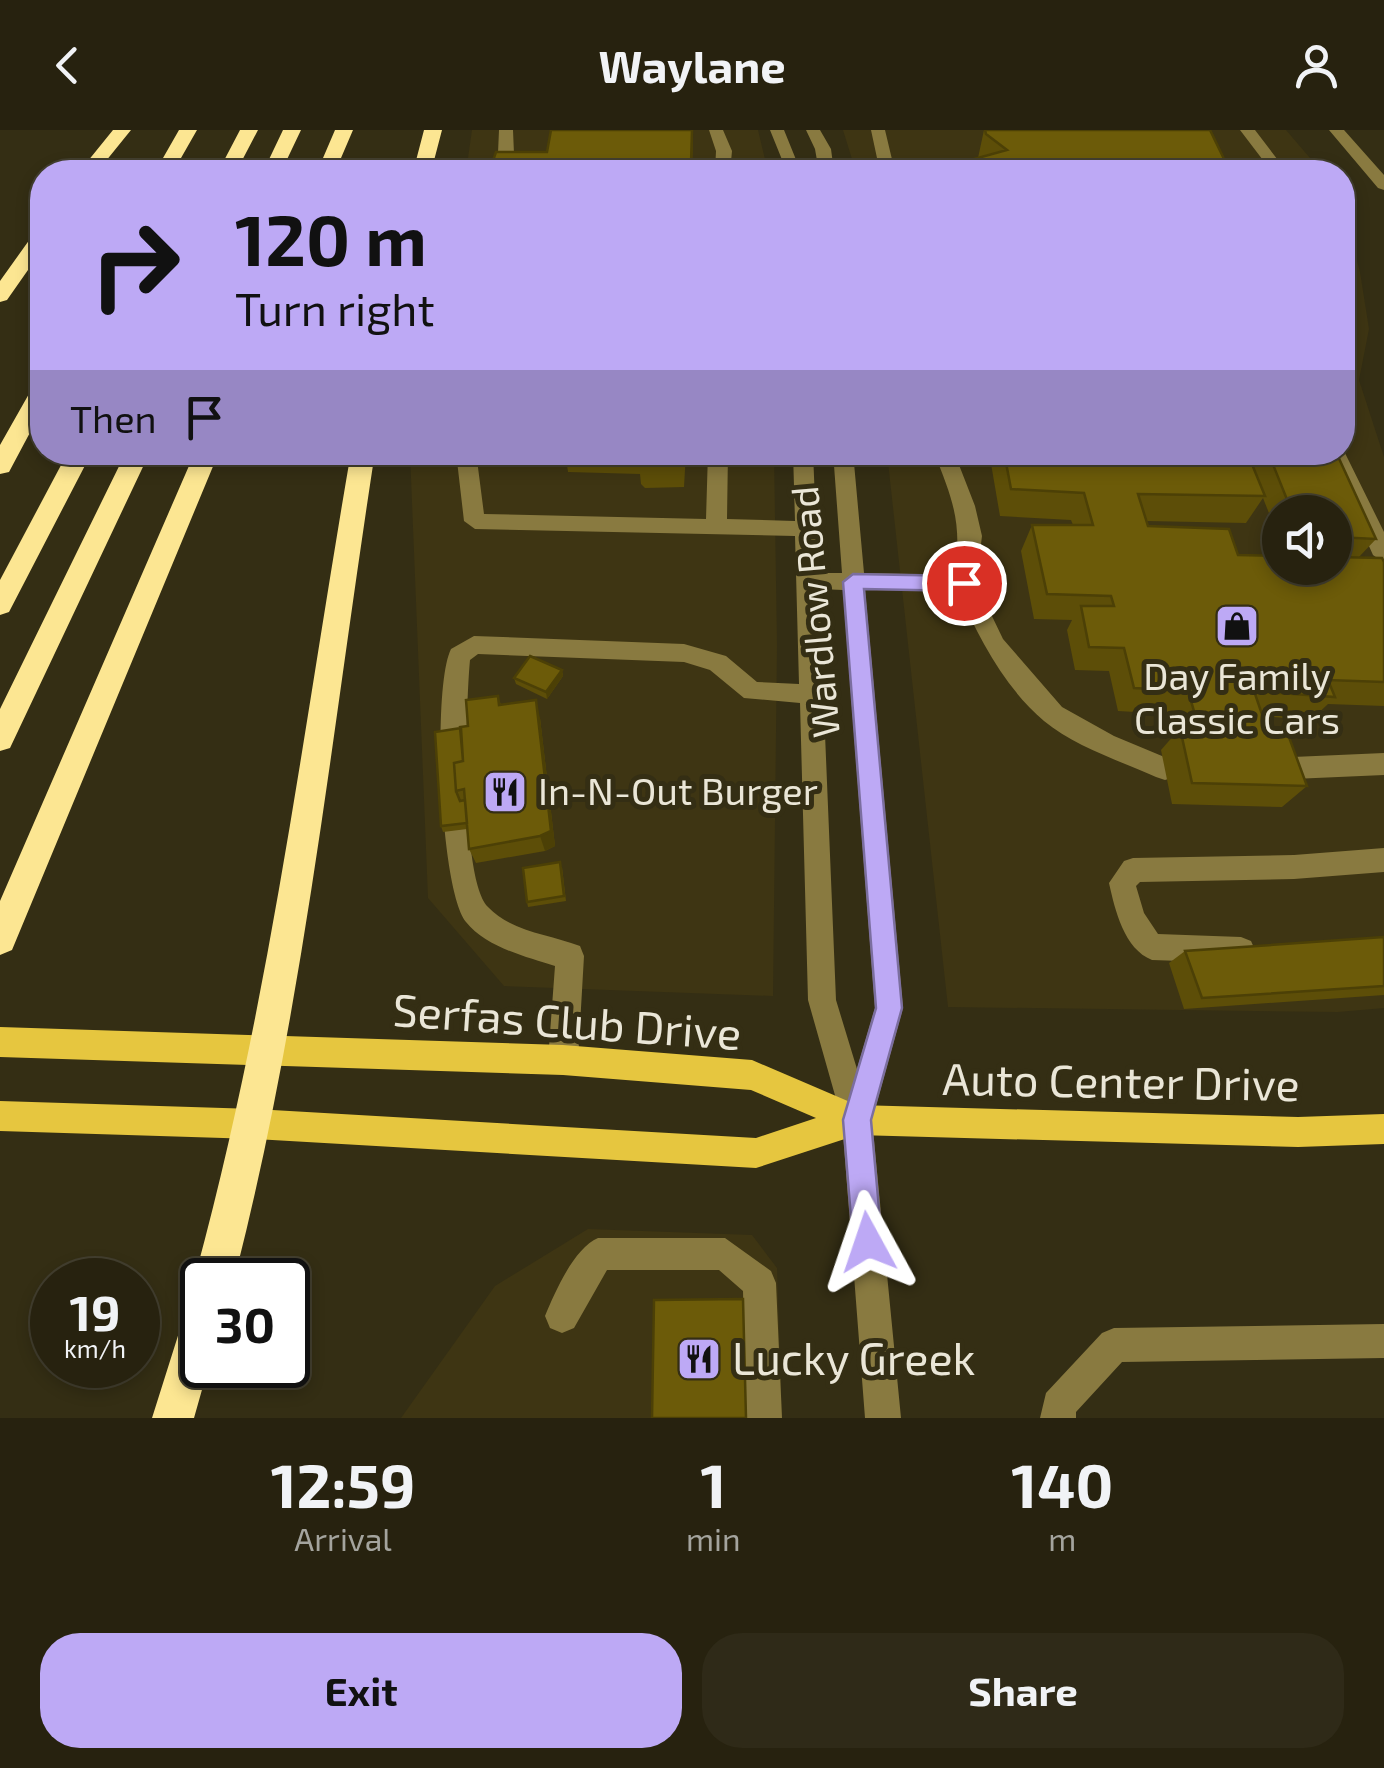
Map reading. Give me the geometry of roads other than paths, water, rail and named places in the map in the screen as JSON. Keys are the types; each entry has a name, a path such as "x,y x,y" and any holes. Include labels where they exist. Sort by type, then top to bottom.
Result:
{"highway":[{"path":"98,160 122,130"},
{"path":"171,160 188,130"},
{"path":"233,160 249,130"},
{"path":"278,160 292,130"},
{"path":"331,160 344,130"},
{"path":"425,160 433,130"},
{"path":"0,296 30,253"},
{"path":"0,466 30,412"},
{"path":"0,605 73,465"},
{"path":"0,738 132,465"},
{"path":"0,939 201,465"},
{"path":"220,1258 255,1124 289,941 361,465"},
{"path":"173,1418 182,1388"}],"main road":[{"name":"Serfas Club Drive","path":"0,1042 563,1060 752,1076 857,1120"},
{"path":"0,1116 255,1124 756,1154 857,1120"},
{"name":"Auto Center Drive","path":"857,1120 1298,1132 1384,1129"}],"street":[{"path":"501,160 506,154 506,130"},
{"path":"716,130 724,160"},
{"path":"777,130 789,160"},
{"path":"814,130 825,160"},
{"path":"878,130 885,160"},
{"path":"1247,130 1271,160"},
{"path":"1336,130 1382,181"},
{"path":"468,465 475,521 806,529"},
{"path":"716,527 718,465"},
{"name":"Wardlow Road","path":"804,465 822,1000 857,1120 884,1418"},
{"name":"Wardlow Road","path":"844,465 889,1008 857,1120"},
{"path":"949,465 971,536 964,583 994,645 1054,714 1104,743 1165,769"},
{"path":"1343,465 1384,555"},
{"path":"807,581 964,583"},
{"path":"563,1060 570,956 530,946 498,928 474,910 461,879 454,734 459,656 464,648 474,645 684,652 718,663 752,690 811,694"},
{"path":"1270,769 1384,764"},
{"path":"1278,950 1152,947 1130,916 1122,883 1133,870 1294,867 1384,860"},
{"path":"562,1316 598,1254 724,1254 759,1284 764,1418"},
{"path":"1058,1418 1058,1405 1114,1345 1384,1341"}],"place":[{"name":"Day Family Classic Cars","path":"1237,626"},
{"name":"In-N-Out Burger","path":"505,792"},
{"name":"Lucky Greek","path":"699,1359"}]}
